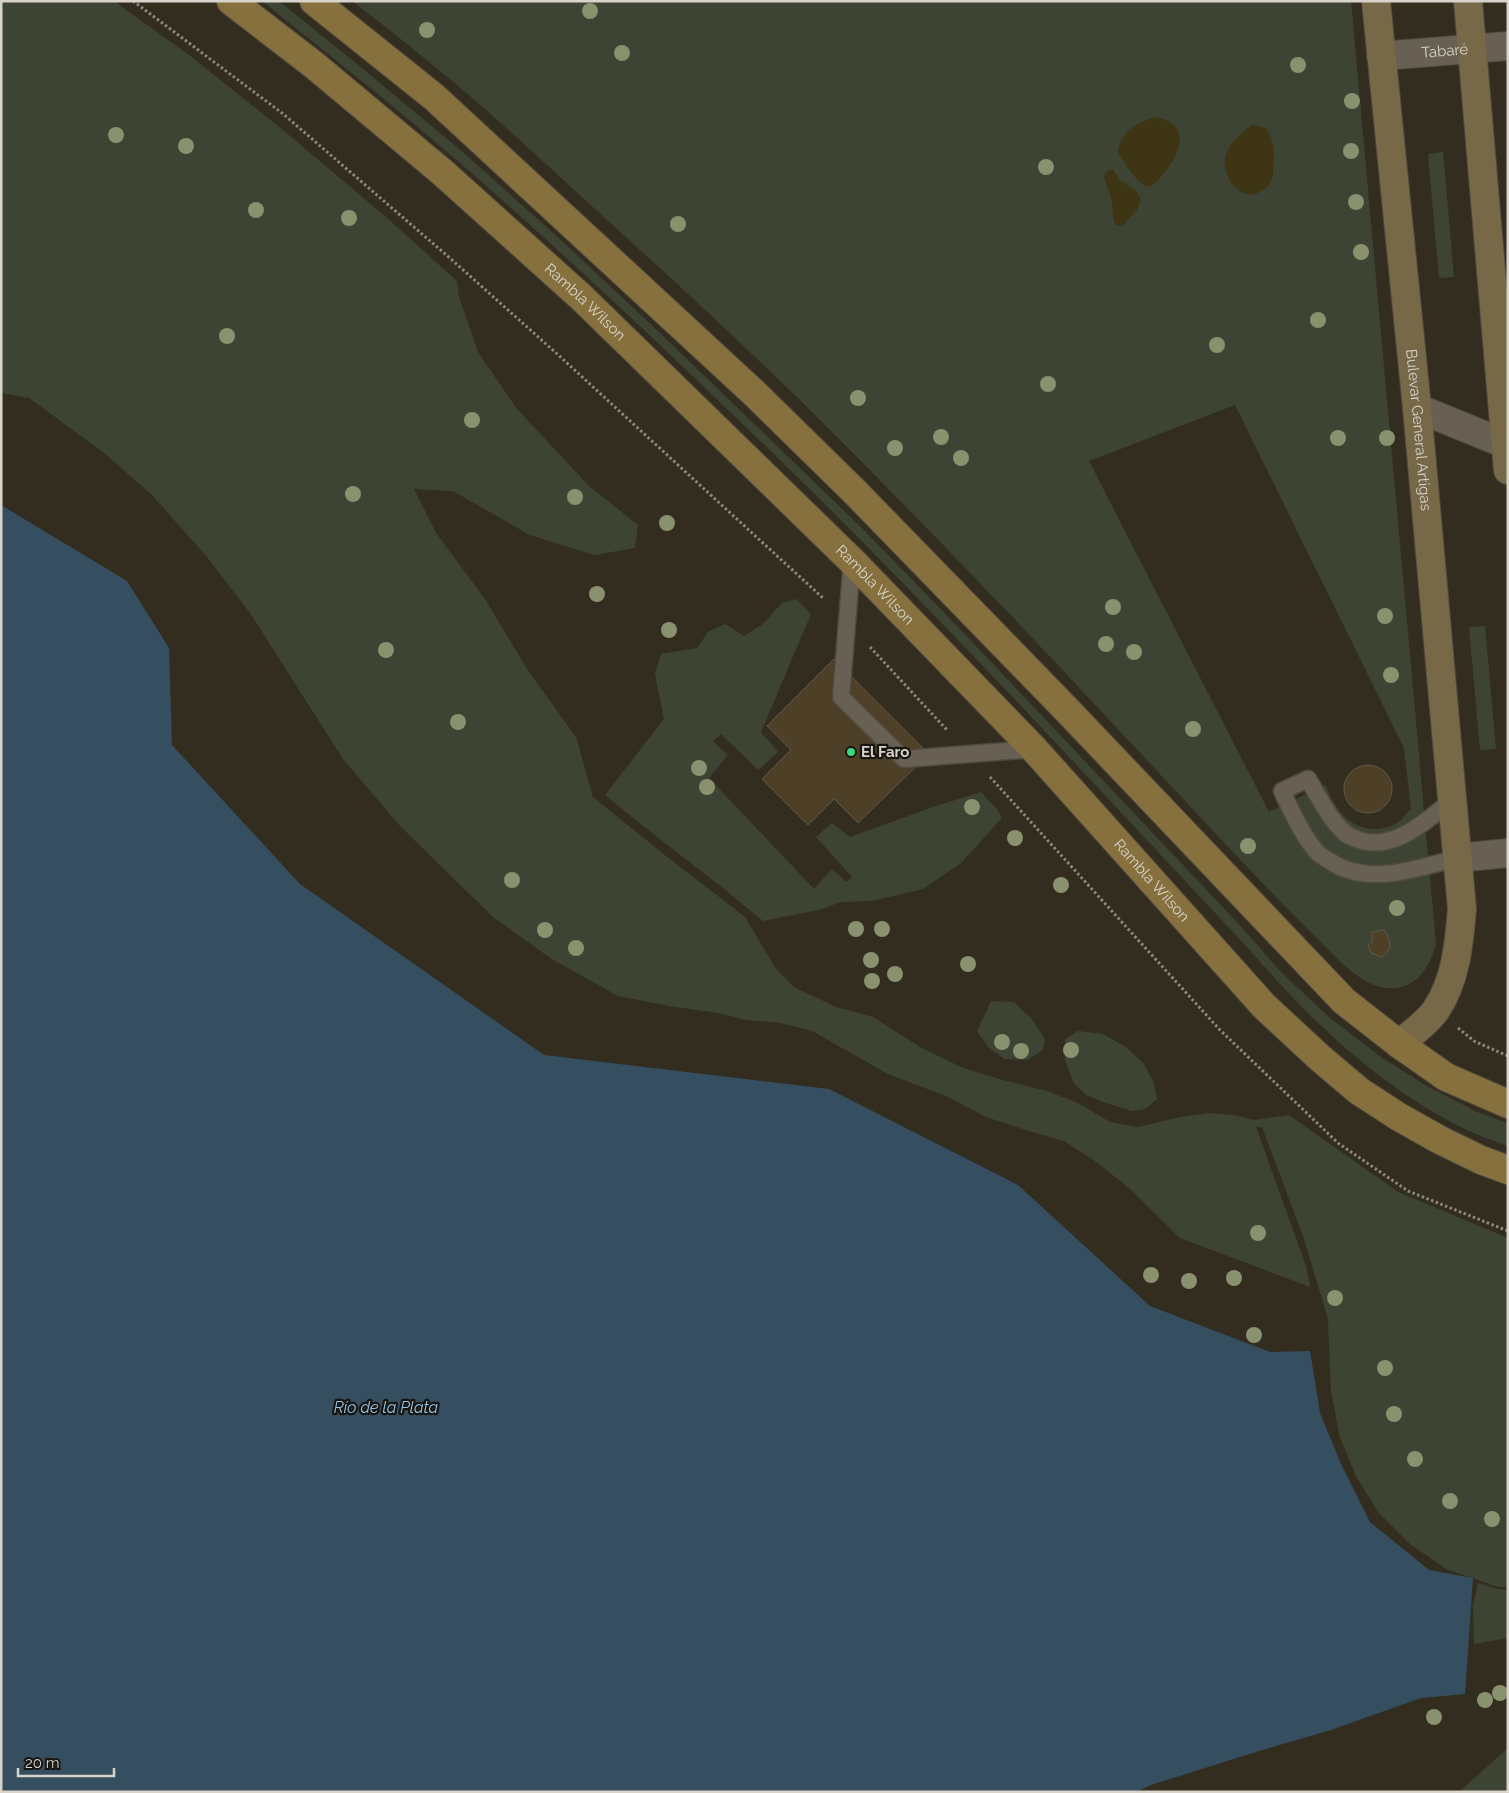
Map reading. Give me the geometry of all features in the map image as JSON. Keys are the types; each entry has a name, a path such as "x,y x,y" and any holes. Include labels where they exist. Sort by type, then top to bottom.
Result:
{"main road":[{"name":"Rambla Wilson","path":"231,1 321,71 442,172 500,224 581,297 852,560 1034,749 1264,1006 1320,1058 1360,1090 1407,1121 1480,1160 1508,1170"},
{"path":"314,1 434,97 754,393 855,492 1066,708 1344,1001 1399,1044 1446,1077 1508,1104"},
{"name":"Bulevar General Artigas","path":"1376,1 1417,408 1462,909 1460,936 1451,982 1436,1010 1399,1044"},
{"path":"1468,1 1508,470"}],"street":[{"name":"Tabaré","path":"1381,56 1508,46"},
{"path":"1417,408 1507,444"},
{"path":"1457,858 1508,853"}],"lane":[{"path":"852,560 841,697 904,759 1034,749"},
{"path":"1452,800 1428,820 1407,833 1385,842 1363,841 1346,835 1327,812 1308,779 1282,791 1299,827 1318,853 1338,868 1362,874 1387,874 1457,858"}],"path":[{"path":"1436,1010 1474,1041 1508,1056"}],"green space":[{"path":"1,1 114,1 189,55 283,130 386,217 457,281 459,297 478,352 517,409 589,486 638,525 635,548 594,555 530,535 453,491 414,489 436,533 485,599 527,669 576,737 593,797 745,917 776,969 794,987 836,1007 873,1017 920,1047 963,1068 1047,1091 1078,1103 1110,1122 1138,1127 1180,1117 1210,1113 1234,1115 1254,1120 1289,1115 1398,1192 1508,1238 1508,1587 1498,1587 1446,1569 1410,1544 1378,1512 1356,1476 1340,1438 1331,1392 1328,1319 1303,1236 1262,1127 1256,1127 1306,1266 1310,1287 1180,1238 1129,1188 1095,1161 1064,1141 986,1117 946,1096 888,1074 812,1031 781,1023 746,1020 718,1013 618,996 550,958 493,917 400,826 343,759 250,613 207,557 152,495 103,452 29,398 1,393"},
{"path":"262,1 279,1 464,153 563,242 864,530 1235,920 1283,974 1330,1018 1381,1057 1425,1085 1477,1112 1508,1123 1508,1146 1465,1129 1433,1112 1403,1093 1347,1049 1295,1000 1017,701 841,520 742,423 582,272 500,198 386,101"},
{"path":"352,1 1351,1 1436,944 1423,972 1408,984 1399,988 1389,988 1368,982 1343,964 1241,861 960,563 803,404 691,296 518,138 452,81","holes":["1235,405 1404,748 1411,809 1402,819 1389,827 1381,829 1365,828 1350,821 1338,809 1325,785 1269,812 1089,461"]},
{"path":"1443,152 1454,277 1439,278 1428,154"},
{"path":"796,599 811,614 761,732 778,752 758,770 721,734 713,741 728,755 709,778 814,889 832,869 846,882 852,877 816,837 832,823 850,837 981,792 997,809 1002,818 961,863 923,889 872,901 840,902 823,909 763,921 605,795 664,719 655,674 661,654 697,648 708,632 725,624 744,636 763,624 782,603"},
{"path":"1485,626 1496,749 1480,750 1469,627"},
{"path":"991,1001 1014,1002 1031,1018 1045,1039 1043,1050 1027,1060 1005,1059 988,1047 977,1031"},
{"path":"1078,1031 1103,1034 1126,1047 1144,1064 1154,1083 1157,1099 1145,1109 1132,1111 1086,1095 1074,1083 1065,1061 1065,1039"},
{"path":"1478,1583 1497,1589 1508,1590 1508,1638 1474,1644 1473,1605"},
{"path":"1508,1748 1508,1792 1459,1792"}],"sand":[{"path":"1156,117 1174,125 1180,141 1178,150 1169,168 1150,187 1135,178 1118,152 1126,132 1142,122"},
{"path":"1252,125 1266,128 1269,133 1274,148 1273,177 1271,183 1265,188 1256,194 1248,194 1234,187 1226,172 1225,163 1230,145"},
{"path":"1113,169 1120,180 1137,192 1141,200 1137,210 1122,226 1116,226 1111,198 1104,175 1107,171"}],"water":[{"name":"Río de la Plata","path":"1,505 127,581 169,648 172,745 300,884 544,1055 829,1089 1018,1185 1150,1306 1270,1352 1310,1351 1320,1413 1341,1464 1370,1522 1429,1570 1473,1578 1465,1694 1421,1698 1331,1730 1151,1785 1136,1792 1,1792"}],"building":[{"path":"834,659 929,754 858,823 834,799 808,825 762,779 791,750 767,726"},
{"path":"1368,765 1377,767 1385,772 1390,780 1392,789 1390,798 1385,806 1377,811 1368,813 1359,811 1351,806 1346,798 1344,789 1346,780 1351,772 1359,767"},
{"path":"1384,930 1389,939 1390,949 1382,957 1371,953 1368,945 1372,942 1372,932"}],"place":[{"name":"El Faro","path":"851,752"}]}
